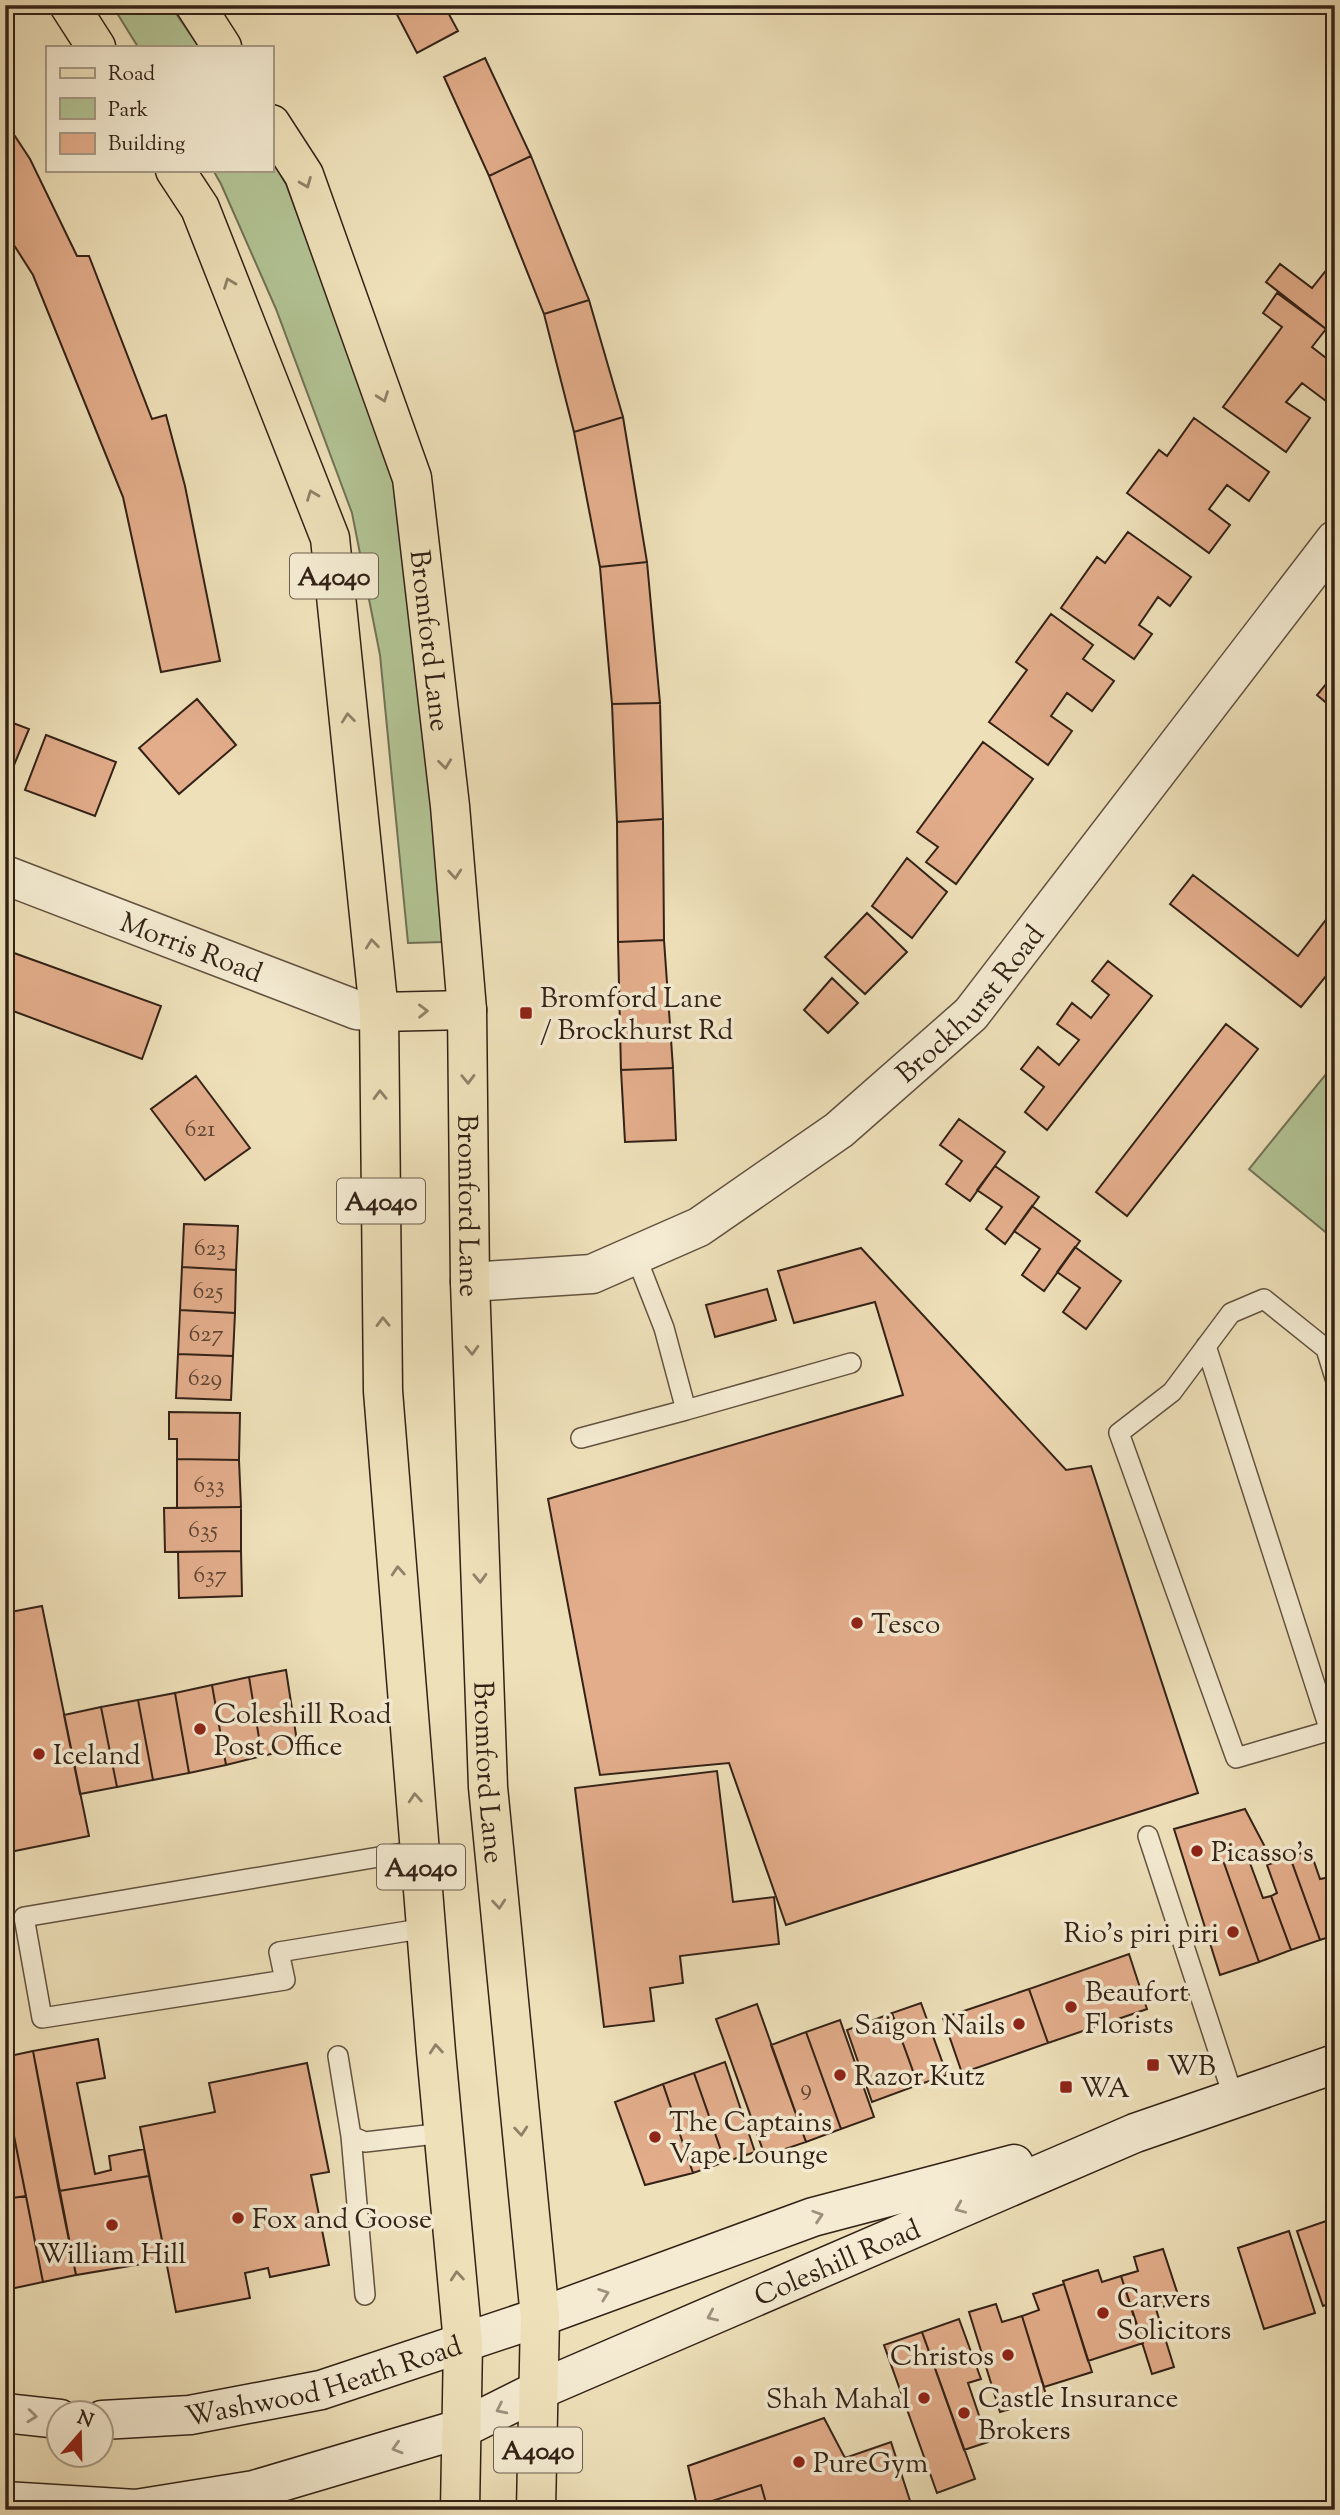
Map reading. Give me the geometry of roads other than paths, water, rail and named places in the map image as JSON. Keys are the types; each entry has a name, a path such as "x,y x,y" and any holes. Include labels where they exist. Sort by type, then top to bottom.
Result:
{"main road":[{"path":"69,5 95,46"},
{"path":"195,5 221,46"},
{"name":"Bromford Lane","path":"273,127 304,174 412,478 450,806 467,1010 470,1282 488,1787 540,2317"},
{"name":"A4040","path":"176,172 200,208 330,538 379,1012 383,1391 419,1850 463,2343 460,2510"},
{"name":"Brockhurst Road","path":"470,1282 592,1274 699,1227 839,1129 971,1014 1335,540"},
{"name":"Morris Road","path":"5,875 358,1010 379,1012"},
{"path":"379,1012 467,1010"},
{"name":"Coleshill Road","path":"540,2317 813,2217 1135,2133 1335,2064"},
{"name":"Coleshill Road","path":"540,2390 1135,2133"},
{"name":"A4040","path":"536,2510 540,2317"},
{"name":"Washwood Heath Road","path":"116,2419 190,2415 321,2390 540,2317"},
{"path":"5,2501 136,2509 254,2490 463,2428 540,2390"},
{"path":"5,2413 46,2417"}],"lane":[{"path":"635,1254 664,1328 686,1410"},
{"path":"1206,1346 1333,1730 1236,1758 1119,1433 1172,1392 1206,1346 1231,1313 1264,1299 1330,1352 1335,1378"},
{"path":"581,1438 851,1363"},
{"path":"1148,1836 1234,2099"},
{"path":"419,1850 24,1917 42,2018 285,1979 279,1952 426,1928"},
{"path":"338,2056 351,2136 365,2295"},
{"path":"351,2136 365,2142 444,2133"}],"place":[{"name":"Bromford Lane / Brockhurst Rd","path":"526,1013"},
{"name":"Tesco","path":"857,1623"},
{"name":"Coleshill Road Post Office","path":"200,1729"},
{"name":"Iceland","path":"39,1754"},
{"name":"Picasso's","path":"1197,1851"},
{"name":"Rio's piri piri","path":"1233,1932"},
{"name":"Beaufort Florists","path":"1071,2007"},
{"name":"Saigon Nails","path":"1019,2024"},
{"name":"WB","path":"1153,2065"},
{"name":"Razor Kutz","path":"840,2075"},
{"name":"WA","path":"1066,2087"},
{"name":"The Captains Vape Lounge","path":"655,2137"},
{"name":"Fox and Goose","path":"238,2218"},
{"name":"William Hill","path":"112,2225"},
{"name":"Carvers Solicitors","path":"1103,2313"},
{"name":"Christos","path":"1008,2355"},
{"name":"Shah Mahal","path":"924,2398"},
{"name":"Castle Insurance Brokers","path":"964,2413"},
{"name":"PureGym","path":"799,2462"}]}
